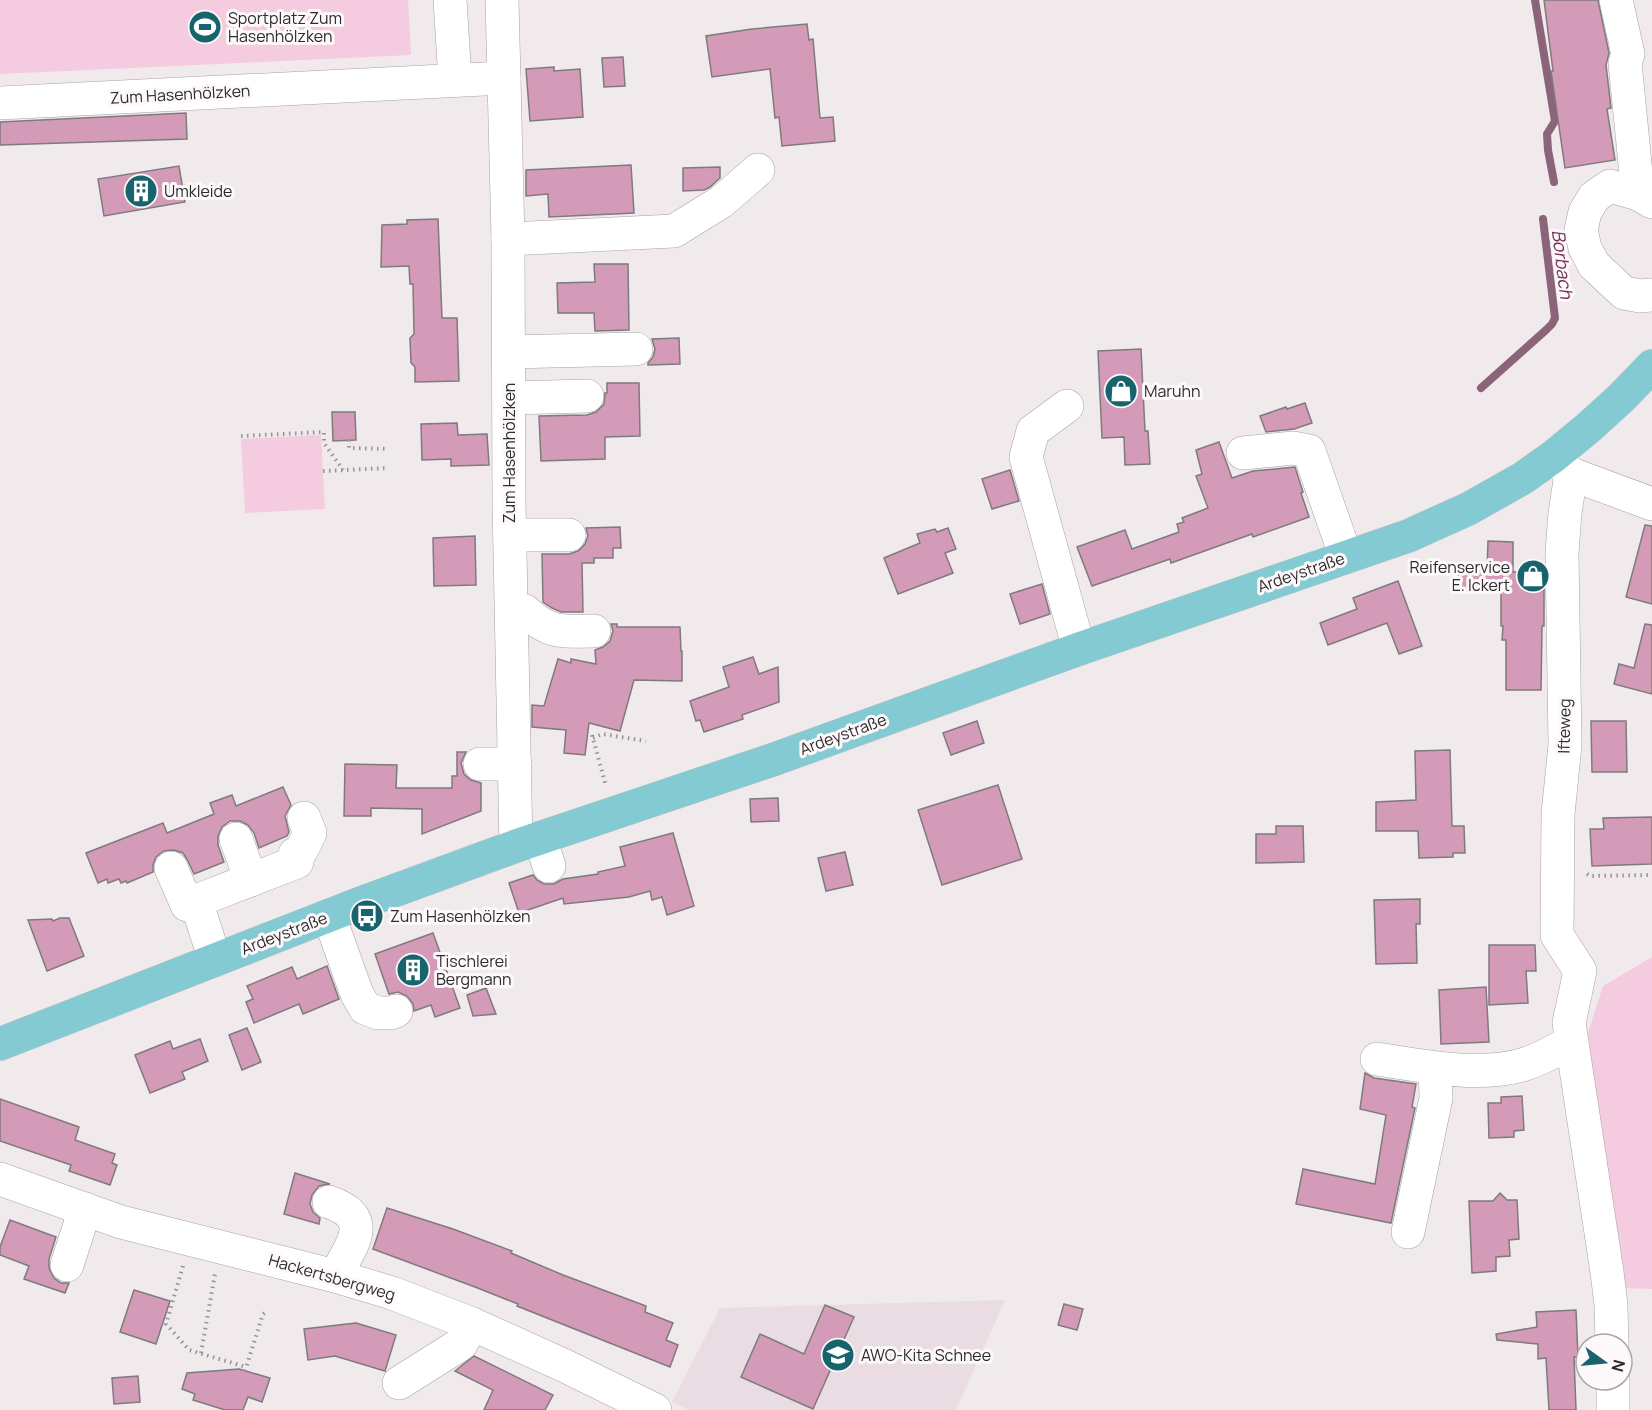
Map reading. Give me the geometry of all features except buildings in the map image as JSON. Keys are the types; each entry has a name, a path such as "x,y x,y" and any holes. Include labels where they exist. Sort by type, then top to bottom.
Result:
{"main road":[{"name":"Ardeystraße","path":"0,1044 329,916 614,813 772,760 1079,649 1408,536 1468,509 1523,478 1562,465 1652,366"}],"street":[{"path":"450,0 455,81"},
{"name":"Zum Hasenhölzken","path":"502,0 509,240 509,398 499,480 527,612 518,697 515,764 541,840"},
{"path":"1616,0 1628,54 1625,63 1645,198 1610,186 1594,197 1585,212 1581,230 1594,265 1624,293 1640,296 1652,295"},
{"name":"Zum Hasenhölzken","path":"0,103 504,78"},
{"path":"509,240 674,231 721,202 758,170"},
{"path":"509,352 636,349"},
{"path":"509,398 587,396"},
{"path":"1067,406 1032,431 1026,457 1079,649"},
{"path":"1243,453 1293,448 1309,451 1346,557"},
{"path":"1562,465 1652,504"},
{"name":"Ifteweg","path":"1562,465 1567,554 1565,745 1558,814 1557,935 1580,971 1569,1023 1571,1042"},
{"path":"510,535 569,535"},
{"path":"527,612 537,623 548,629 594,631"},
{"path":"480,764 515,764"},
{"path":"171,868 187,904 196,901 297,862 295,854 301,851 310,833 304,818"},
{"path":"236,839 251,880"},
{"path":"196,901 215,960"},
{"path":"329,916 357,994 365,1008 378,1013 396,1011"},
{"path":"1377,1059 1455,1070 1505,1069 1536,1060 1571,1042 1607,1272 1612,1332"},
{"path":"1408,1232 1436,1098 1435,1068"},
{"name":"Hackertsbergweg","path":"0,1179 121,1222 206,1243 303,1275 392,1293 472,1324 562,1365 651,1410"},
{"path":"303,1275 363,1222 354,1218 342,1207 329,1202"},
{"path":"67,1265 86,1209"},
{"path":"399,1383 461,1344 472,1324"},
{"path":"1612,1392 1613,1410"}],"path":[{"path":"241,436 324,432 324,443 344,470"},
{"path":"349,440 349,448 387,449"},
{"path":"323,471 388,468"},
{"path":"614,813 593,736 602,734 646,741"},
{"path":"1590,876 1652,876"},
{"path":"201,1353 206,1243"},
{"path":"206,1243 166,1324 189,1350 246,1369 263,1314 266,1312"}],"shaded area":[{"name":"Sportplatz Zum Hasenhölzken","path":"0,0 408,0 411,55 0,74"},
{"path":"321,435 325,509 245,513 241,439"},
{"path":"1652,957 1652,1289 1620,1288 1588,1033 1603,986"},
{"name":"AWO-Kita Schnee","path":"1005,1300 956,1410 689,1410 672,1402 720,1308"}],"waterway":[{"name":"Borbach","path":"1535,0 1555,121 1547,134 1554,182"},
{"name":"Borbach","path":"1481,388 1546,330 1555,318 1543,219"}],"place":[{"name":"Sportplatz Zum Hasenhölzken","path":"205,27"},
{"name":"Umkleide","path":"141,191"},
{"name":"Maruhn","path":"1121,391"},
{"name":"Reifenservice E. Ickert","path":"1533,576"},
{"name":"Zum Hasenhölzken","path":"367,916"},
{"name":"Tischlerei Bergmann","path":"413,970"},
{"name":"AWO-Kita Schnee","path":"838,1355"}]}
